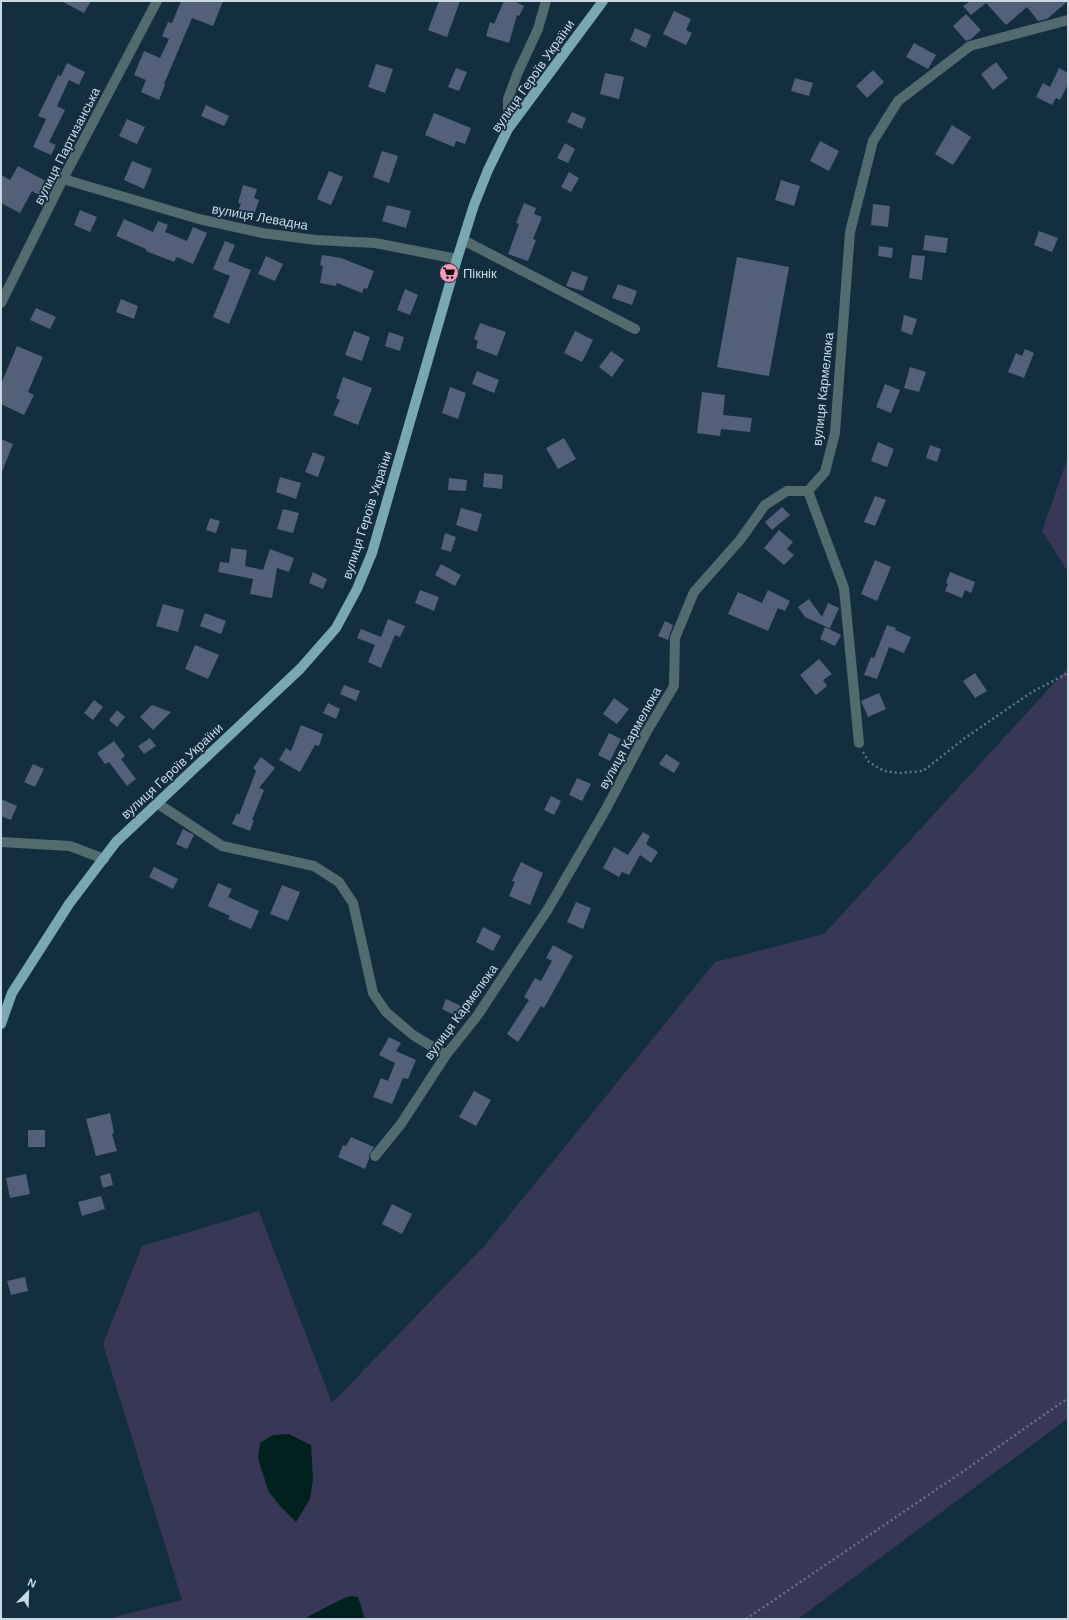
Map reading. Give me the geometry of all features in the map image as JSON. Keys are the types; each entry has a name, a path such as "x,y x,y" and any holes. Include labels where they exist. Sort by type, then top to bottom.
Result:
{"main road":[{"name":"вулиця Героїв України","path":"1,1024 12,993 69,904 116,842 300,669 336,628 357,589 372,553 457,259 474,205 488,170 508,130 603,1"}],"street":[{"name":"вулиця Партизанська","path":"1,303 63,179 156,1"},
{"path":"508,130 508,99 518,72 538,29 546,1"},
{"name":"вулиця Кармелюка","path":"375,1156 401,1124 446,1055 477,1016 548,909 606,809 647,731 674,686 675,638 694,592 740,540 765,505 787,491 808,491 825,472 834,433 850,232 873,141 898,101 970,46 1068,20"},
{"name":"вулиця Левадна","path":"63,179 199,219 262,233 316,240 375,243 457,259"},
{"path":"463,240 635,329"},
{"path":"808,491 844,588 859,743"},
{"path":"157,804 222,846 314,866 339,882 352,903 373,993 386,1012 412,1035 446,1055"},
{"path":"1,842 70,846 104,859"}],"path":[{"path":"859,743 869,762 884,771 899,773 923,771 965,738 1032,692 1068,673"},
{"path":"746,1619 1068,1398"}],"shaded area":[{"path":"1068,457 1068,572 1042,531"},
{"path":"1068,668 1068,1418 798,1619 106,1619 182,1600 103,1344 142,1246 259,1211 332,1403 485,1245 715,962 824,934"},
{"path":"289,1434 311,1445 313,1479 310,1499 296,1522 269,1492 258,1459 260,1443 273,1435"},
{"path":"351,1596 358,1597 365,1619 307,1619 309,1616"}],"building":[{"path":"61,1 91,1 84,13"},
{"path":"181,1 223,1 213,26 192,18 164,84 165,85 159,100 141,92 146,80 134,75 144,51 160,58 169,39 162,36 168,22 172,23"},
{"path":"439,1 460,1 447,37 428,30"},
{"path":"504,1 514,1 524,6 519,16 517,15 509,43 486,36 490,22 494,24"},
{"path":"970,1 1068,1 1047,19 1038,21 1027,7 1006,25 986,3 971,15 963,6"},
{"path":"674,11 691,19 686,30 692,33 686,45 663,34"},
{"path":"966,14 981,30 971,39 966,41 953,26"},
{"path":"635,28 651,35 646,48 630,40"},
{"path":"914,43 936,55 928,69 906,57"},
{"path":"996,62 1008,78 993,90 981,74"},
{"path":"67,63 85,72 79,85 69,80 57,106 65,110 49,142 56,145 51,155 33,147 46,119 38,116 58,75 61,76"},
{"path":"376,64 393,69 385,93 368,87"},
{"path":"456,68 467,72 459,91 448,87"},
{"path":"1059,68 1068,73 1068,84 1060,100 1056,98 1052,105 1036,97 1043,83 1050,87"},
{"path":"873,70 884,82 867,98 856,86"},
{"path":"605,73 624,77 619,99 600,94"},
{"path":"795,78 813,83 809,96 791,91"},
{"path":"206,105 229,116 224,126 201,116"},
{"path":"572,112 586,118 582,129 567,122"},
{"path":"434,113 471,128 465,144 456,141 454,147 425,135"},
{"path":"127,119 145,127 137,144 119,136"},
{"path":"952,125 971,137 953,165 935,154"},
{"path":"820,141 839,151 829,171 810,161"},
{"path":"565,143 575,149 568,163 557,158"},
{"path":"382,151 398,156 389,183 373,177"},
{"path":"132,161 152,169 144,189 124,180"},
{"path":"18,166 53,185 46,199 32,191 20,213 1,203 1,175 10,180"},
{"path":"329,171 343,177 331,205 317,199"},
{"path":"569,172 579,178 571,192 561,187"},
{"path":"781,180 800,186 794,206 775,200"},
{"path":"243,185 257,189 254,198 259,200 253,218 237,213 241,204 238,203"},
{"path":"524,203 536,208 534,214 542,217 533,239 536,240 528,261 508,254 519,224 516,223"},
{"path":"873,204 890,206 888,227 871,225"},
{"path":"387,205 411,211 406,228 382,221"},
{"path":"80,210 97,217 90,232 74,225"},
{"path":"124,219 153,232 158,221 168,225 165,232 187,241 193,227 207,233 193,264 177,257 174,262 146,251 146,249 116,236"},
{"path":"1039,231 1058,238 1052,252 1034,245"},
{"path":"925,235 948,238 946,253 923,250"},
{"path":"225,241 235,245 228,261 251,270 229,324 213,317 230,276 213,269"},
{"path":"879,246 893,248 892,258 878,256"},
{"path":"322,255 341,258 374,271 367,289 364,288 362,293 337,283 336,286 320,283 323,266 320,265"},
{"path":"912,255 925,256 922,280 909,278"},
{"path":"266,256 283,264 275,281 258,274"},
{"path":"737,257 789,267 769,376 717,367"},
{"path":"572,271 588,277 583,291 566,286"},
{"path":"618,284 637,291 632,305 612,298"},
{"path":"405,289 418,295 410,315 397,310"},
{"path":"121,299 138,306 134,319 116,312"},
{"path":"36,308 56,317 50,329 30,320"},
{"path":"904,315 917,319 912,335 901,331"},
{"path":"480,323 506,332 497,356 476,348 478,341 474,339"},
{"path":"354,331 370,337 362,361 345,355"},
{"path":"575,331 593,340 582,362 564,353"},
{"path":"389,332 404,337 400,351 385,346"},
{"path":"17,346 43,357 28,392 34,395 24,415 1,404 1,384"},
{"path":"1025,349 1034,353 1024,378 1008,372 1016,353 1022,356"},
{"path":"611,351 624,360 612,377 599,367"},
{"path":"910,367 926,372 919,392 904,388"},
{"path":"477,371 499,380 494,393 472,384"},
{"path":"343,377 372,388 358,425 333,415 340,400 336,398"},
{"path":"885,384 900,390 891,413 876,407"},
{"path":"450,387 466,393 458,419 442,413"},
{"path":"702,392 725,395 723,415 752,418 750,432 721,429 720,436 697,433"},
{"path":"564,438 576,459 558,469 546,448"},
{"path":"1,439 13,444 1,474"},
{"path":"878,442 894,449 887,467 871,461"},
{"path":"930,445 941,449 937,462 926,458"},
{"path":"313,452 325,457 318,477 305,472"},
{"path":"484,473 503,475 502,489 483,487"},
{"path":"280,477 301,483 296,499 276,492"},
{"path":"449,478 467,480 466,491 448,490"},
{"path":"875,496 886,500 875,526 864,522"},
{"path":"782,507 790,515 772,530 765,522"},
{"path":"461,508 482,514 477,532 456,525"},
{"path":"283,509 299,513 293,533 277,529"},
{"path":"210,518 220,521 216,533 206,530"},
{"path":"779,530 793,542 787,549 794,555 784,565 764,548"},
{"path":"445,533 456,537 451,552 441,549"},
{"path":"231,548 247,550 245,566 263,570 270,549 294,558 289,572 277,568 272,598 250,594 253,579 218,572 220,562 229,563"},
{"path":"875,560 891,567 877,601 861,594"},
{"path":"441,564 461,575 455,586 435,575"},
{"path":"313,572 327,579 323,589 309,583"},
{"path":"950,572 975,582 971,593 965,590 962,598 945,591"},
{"path":"420,590 439,597 434,611 415,603"},
{"path":"768,590 790,601 785,611 778,608 768,631 728,614 738,592 762,603"},
{"path":"809,599 822,617 828,603 839,608 830,628 831,629 805,617 798,607"},
{"path":"163,604 184,610 178,632 156,626"},
{"path":"205,613 226,621 221,634 200,626"},
{"path":"388,619 405,626 400,637 395,635 381,668 368,662 375,645 357,638 361,629 381,637"},
{"path":"665,621 673,625 668,640 658,636"},
{"path":"887,625 896,628 895,630 911,637 904,653 889,647 877,679 864,675 871,657 874,658"},
{"path":"825,627 841,635 835,646 820,639"},
{"path":"195,645 219,655 208,679 185,669"},
{"path":"819,659 832,674 823,680 827,686 816,695 800,675"},
{"path":"975,673 987,691 975,698 963,681"},
{"path":"344,685 360,691 356,701 340,694"},
{"path":"879,693 886,709 868,717 861,701"},
{"path":"614,698 629,709 617,724 603,714"},
{"path":"94,700 103,707 93,720 84,713"},
{"path":"328,703 340,709 336,719 323,713"},
{"path":"152,705 171,712 153,730 140,717"},
{"path":"117,710 125,717 117,727 109,720"},
{"path":"301,725 323,734 319,746 315,745 300,772 279,760 286,748 291,751"},
{"path":"609,733 621,739 610,761 598,755"},
{"path":"150,738 156,746 144,754 138,746"},
{"path":"114,741 125,756 121,759 136,779 127,786 109,762 105,764 97,753"},
{"path":"666,754 680,763 674,773 659,764"},
{"path":"261,757 275,768 259,788 264,790 252,820 254,820 250,831 232,824 237,813 239,815 256,771 253,768"},
{"path":"33,764 44,769 35,787 24,782"},
{"path":"577,778 591,784 582,801 569,795"},
{"path":"551,796 561,801 554,815 544,810"},
{"path":"1,799 17,806 11,820 1,816"},
{"path":"183,829 194,835 187,849 176,844"},
{"path":"643,832 650,836 646,844 658,852 651,863 640,855 629,875 622,872 619,877 603,868 614,847 628,855"},
{"path":"521,862 543,873 530,905 509,896 515,882 512,881"},
{"path":"154,867 178,879 173,889 149,877"},
{"path":"218,883 232,889 228,897 259,911 251,929 228,919 230,916 208,906"},
{"path":"282,885 300,892 288,921 270,914"},
{"path":"576,902 591,908 583,929 567,922"},
{"path":"483,927 501,936 493,951 476,942"},
{"path":"553,945 573,956 544,1008 541,1006 518,1042 507,1034 529,1000 524,997 535,978 541,981 552,961 546,958"},
{"path":"446,999 461,1006 456,1016 442,1009"},
{"path":"389,1037 401,1043 396,1051 416,1060 408,1079 403,1078 392,1104 373,1097 381,1078 388,1081 395,1063 379,1055"},
{"path":"474,1091 491,1100 476,1126 459,1117"},
{"path":"110,1113 114,1133 112,1134 117,1151 96,1156 86,1119"},
{"path":"28,1130 45,1130 45,1147 28,1147"},
{"path":"351,1137 374,1147 369,1155 365,1169 338,1157 343,1145 346,1146"},
{"path":"110,1173 113,1185 103,1188 100,1176"},
{"path":"26,1174 30,1194 10,1198 6,1178"},
{"path":"101,1196 105,1209 82,1216 78,1202"},
{"path":"392,1204 412,1214 402,1234 382,1224"},
{"path":"25,1277 28,1291 11,1295 7,1281"}],"place":[{"name":"Пікнік","path":"449,273"}]}
